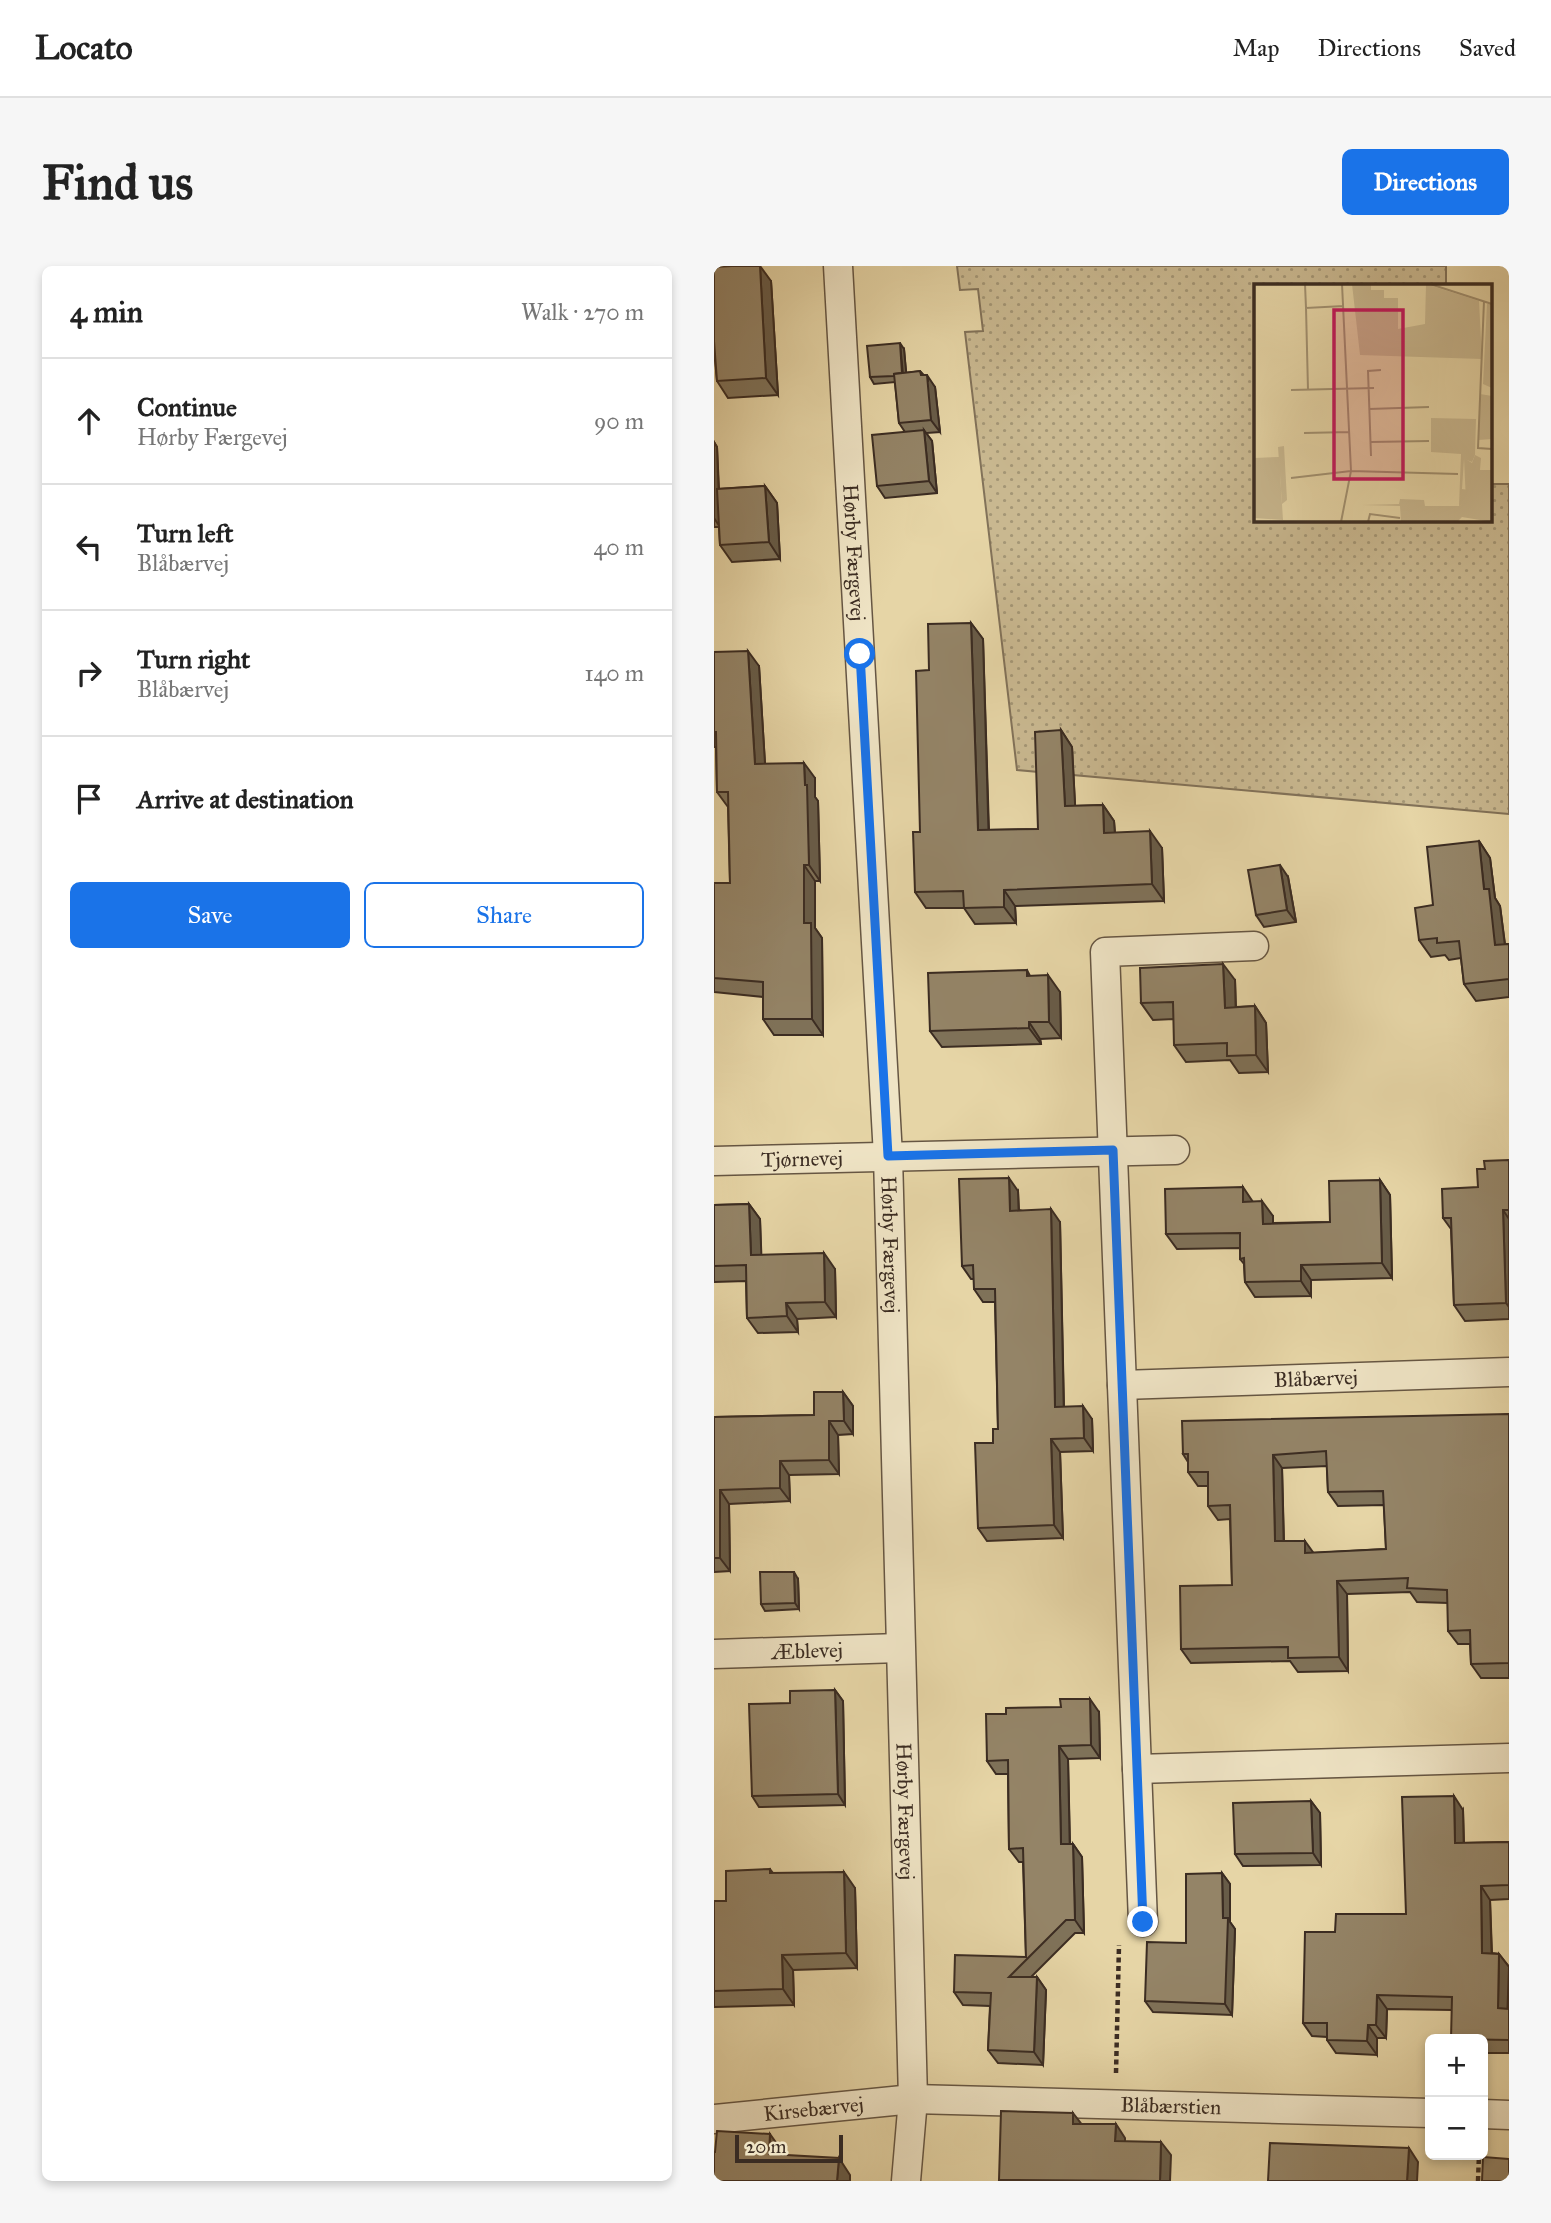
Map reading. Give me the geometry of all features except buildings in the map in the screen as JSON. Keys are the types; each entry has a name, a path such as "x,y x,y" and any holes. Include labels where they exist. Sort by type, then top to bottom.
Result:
{"street":[{"name":"Hørby Færgevej","path":"838,266 888,1156 913,2099 906,2181"},
{"path":"1143,1922 1105,952 1254,946"},
{"path":"888,1156 1175,1150"},
{"name":"Tjørnevej","path":"714,1161 888,1156"},
{"name":"Blåbærvej","path":"1122,1385 1509,1372"},
{"name":"Æblevej","path":"714,1654 900,1648"},
{"path":"1137,1769 1509,1758"},
{"name":"Blåbærstien","path":"913,2099 1425,2113"},
{"name":"Kirsebærvej","path":"714,2119 913,2099"},
{"path":"1488,2114 1509,2115"}],"path":[{"path":"1115,2106 1119,1931 1143,1922"},
{"path":"1478,2181 1479,2160"}],"shaded area":[{"path":"957,266 1446,266 1446,284 1254,284 1254,522 1492,522 1492,484 1509,484 1509,814 1017,770 965,332 983,331 978,289 960,290"}],"route":[{"path":"860,654 888,1156 1113,1150 1143,1922"}]}
